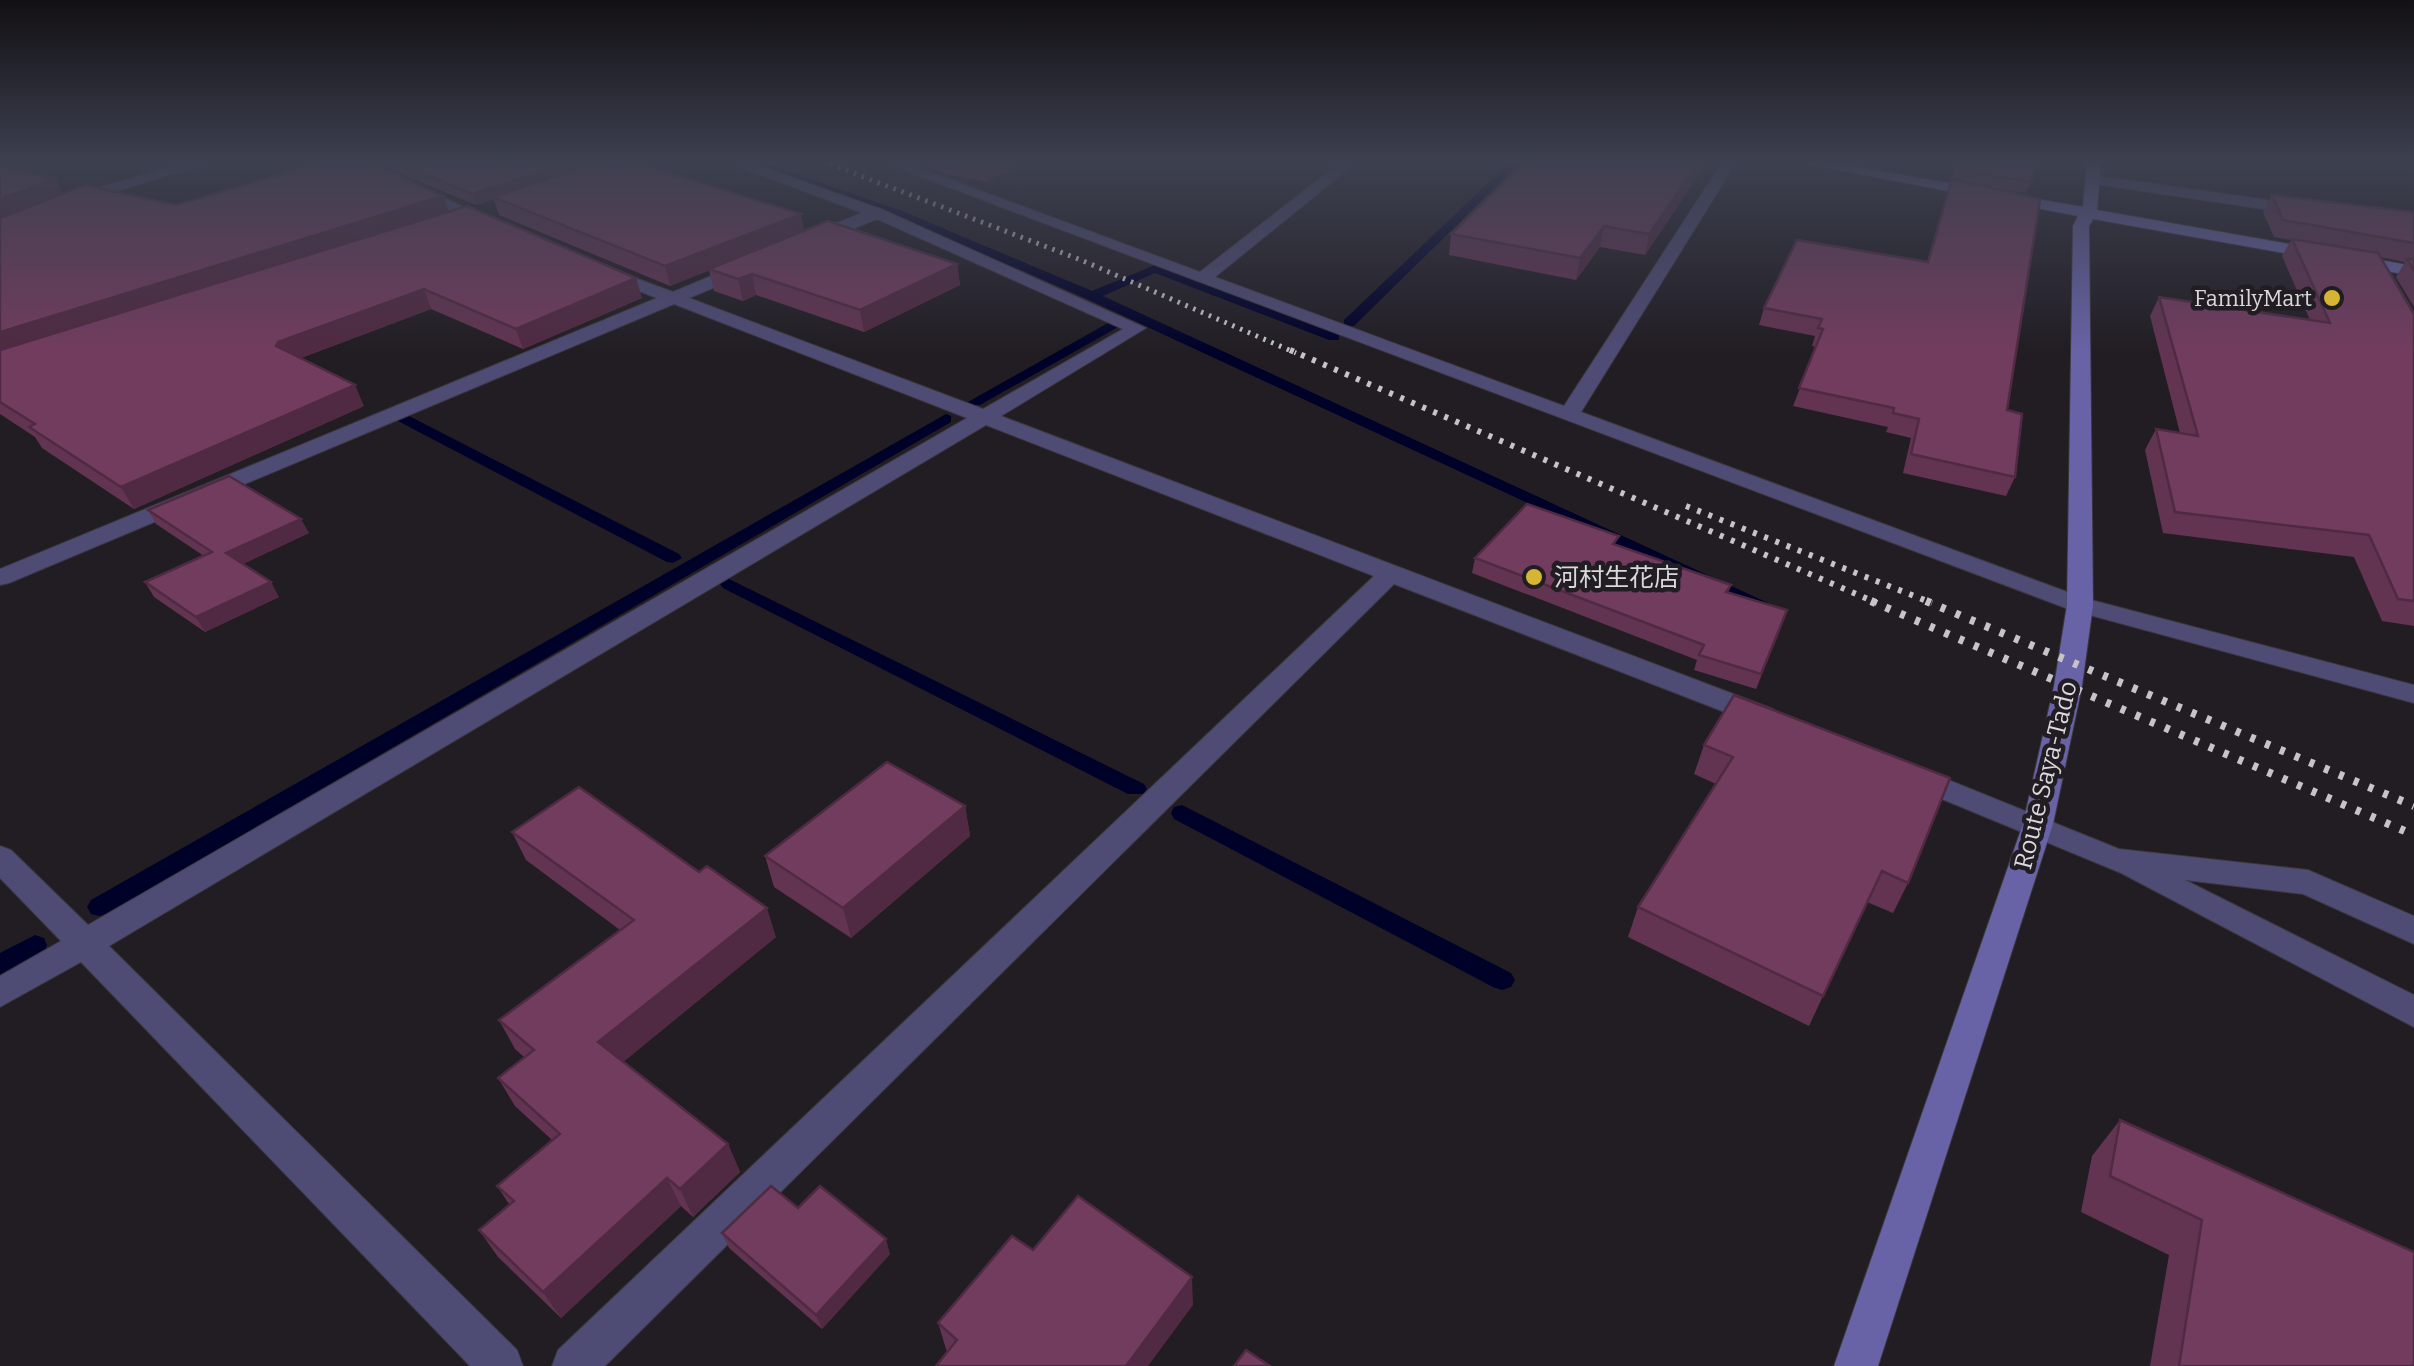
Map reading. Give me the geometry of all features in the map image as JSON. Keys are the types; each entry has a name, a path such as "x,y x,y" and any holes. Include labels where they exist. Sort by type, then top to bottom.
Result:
{"main road":[{"name":"Route Saya-Tado","path":"1856,1366 2038,824 2080,605 2082,225"},
{"path":"2146,225 2382,273 2414,271"}],"street":[{"path":"439,229 452,225"},
{"path":"502,225 512,232"},
{"path":"790,249 848,225"},
{"path":"0,993 1137,328 903,225"},
{"path":"1063,225 2080,605 2414,694"},
{"path":"1204,277 1270,225"},
{"path":"1568,414 1689,225"},
{"path":"582,262 670,300 986,416 1780,723"},
{"path":"0,578 756,263"},
{"path":"574,1366 1392,572"},
{"path":"1890,766 2038,824 2116,860 2414,1012"},
{"path":"0,858 501,1366"},
{"path":"2116,860 2308,882 2414,931"}],"building":[{"path":"0,225 349,225 0,332"},
{"path":"406,225 511,225 636,278 516,329 424,289 278,342 276,346 355,385 121,487 29,427 35,424 0,402 0,350"},
{"path":"562,225 773,225 665,266"},
{"path":"819,225 839,225 957,264 860,310 752,274 738,279 709,269"},
{"path":"1460,225 1655,225 1649,234 1604,226 1580,258 1451,234"},
{"path":"1939,225 2036,225 2007,410 2022,414 2015,477 1911,454 1919,419 1893,413 1894,408 1799,388 1823,329 1818,328 1822,319 1764,308 1797,240 1928,262"},
{"path":"2310,225 2414,225 2414,243"},
{"path":"2292,239 2378,253 2414,314 2414,601 2398,599 2369,535 2175,512 2156,429 2198,436 2159,297 2330,323"},
{"path":"229,476 301,519 226,553 271,582 196,617 145,582 212,552 148,510"},
{"path":"1527,504 1619,536 1613,544 1731,585 1726,592 1787,610 1761,674 1699,655 1704,645 1475,558"},
{"path":"1734,695 1950,778 1908,883 1882,871 1823,996 1638,907 1733,757 1704,745"},
{"path":"887,762 965,806 843,908 765,856"},
{"path":"579,787 699,872 707,866 767,908 598,1042 728,1144 680,1189 667,1178 543,1292 479,1230 514,1201 497,1186 560,1134 498,1078 534,1050 499,1020 634,920 512,832"},
{"path":"2120,1120 2414,1252 2414,1366 2179,1366 2202,1220 2110,1176"},
{"path":"771,1186 798,1208 820,1186 886,1239 816,1315 722,1233"},
{"path":"1078,1196 1192,1277 1126,1366 936,1366 957,1340 938,1323 1012,1236 1033,1250"},
{"path":"1246,1350 1270,1366 1234,1366"}],"waterway":[{"path":"925,225 1092,296"},
{"path":"1349,323 1451,225"},
{"path":"1092,296 1155,269 1334,337"},
{"path":"1092,296 1772,609"},
{"path":"975,402 1115,323"},
{"path":"403,418 673,558"},
{"path":"99,907 946,419"},
{"path":"729,584 1136,789"},
{"path":"1182,813 1502,980"},
{"path":"0,965 35,945"}],"railway":[{"path":"989,225 1296,353"},
{"path":"1290,350 1877,603"},
{"path":"1686,506 1932,603"},
{"path":"1871,601 2414,835"},
{"path":"1926,601 2414,806"}],"place":[{"name":"FamilyMart","path":"2332,298"},
{"name":"河村生花店","path":"1534,577"}]}
